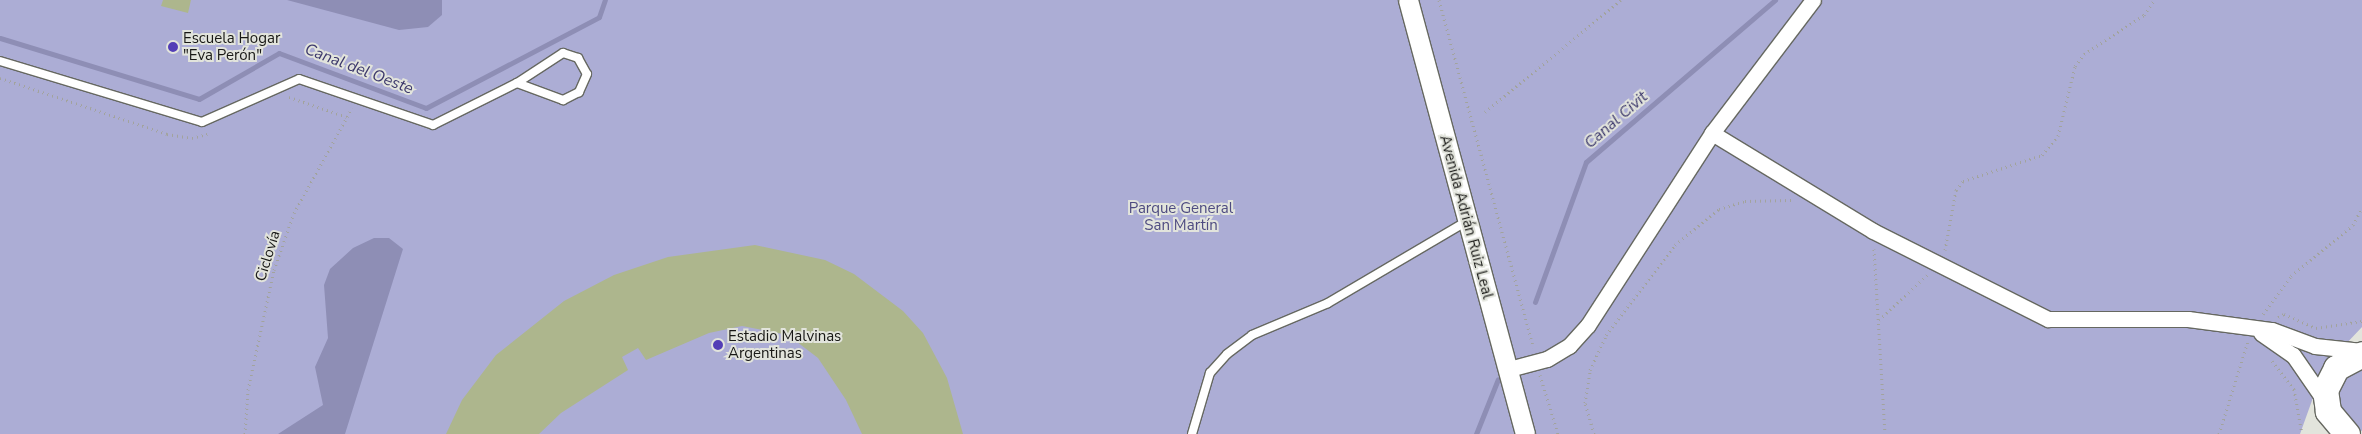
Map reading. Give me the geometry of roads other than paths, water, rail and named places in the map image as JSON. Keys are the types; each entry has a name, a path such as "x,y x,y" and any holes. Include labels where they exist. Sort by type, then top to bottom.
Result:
{"main road":[{"path":"2347,434 2325,416 2329,378 2358,352"}],"street":[{"name":"Avenida Adrián Ruiz Leal","path":"1408,0 1526,434"},
{"path":"1509,368 1537,361 1569,346 1588,325 1712,132 1813,0"},
{"path":"1712,132 1822,200 1936,266 2048,320 2188,319 2252,329 2272,330 2323,347 2358,352"},
{"path":"2252,329 2293,355 2325,416"}],"lane":[{"path":"0,61 202,122 299,79 433,125 517,83 563,52 578,58 587,74 579,92 563,100 517,83"},
{"path":"1192,434 1210,373 1252,335 1328,303 1467,222"}],"waterway":[{"name":"Canal del Oeste","path":"0,38 199,99 279,53 426,108 599,17 605,0"},
{"name":"Canal Civit","path":"1535,302 1586,162 1775,0"},
{"name":"Canal Civit","path":"1476,434 1498,379"}],"place":[{"name":"Escuela Hogar \"Eva Perón\"","path":"173,47"},
{"name":"Estadio Malvinas Argentinas","path":"718,345"}],"park label":[{"name":"Parque General San Martín","path":"1181,216"}]}
